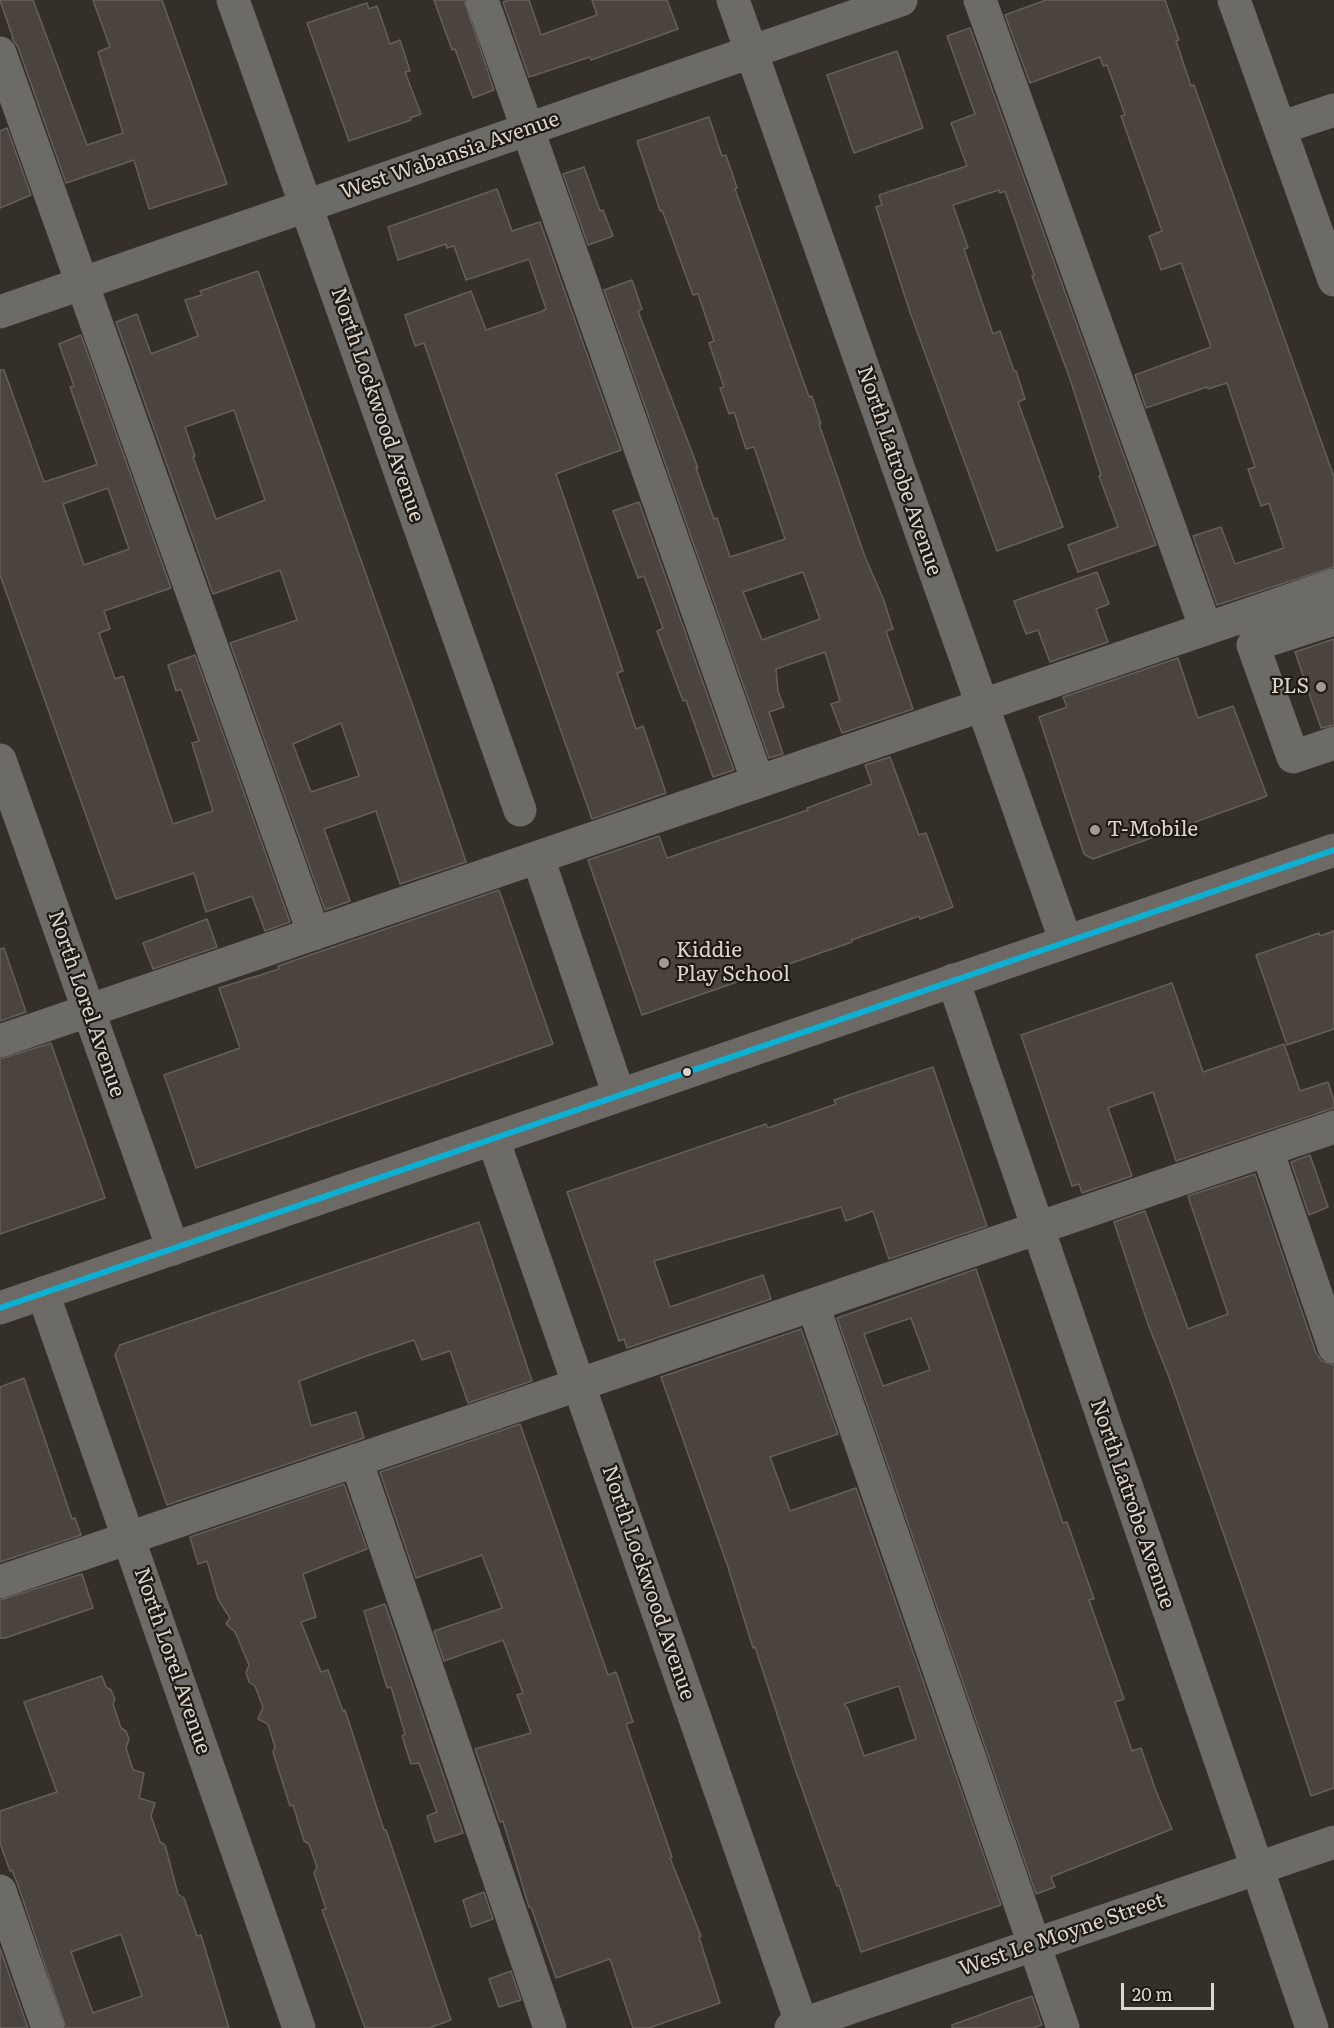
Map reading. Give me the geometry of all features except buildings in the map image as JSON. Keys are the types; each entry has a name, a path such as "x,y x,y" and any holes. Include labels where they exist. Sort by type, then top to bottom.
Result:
{"main road":[{"path":"0,1308 1334,850"}],"street":[{"name":"North Lockwood Avenue","path":"233,0 520,810"},
{"path":"482,0 758,782"},
{"name":"North Latrobe Avenue","path":"733,0 1066,942"},
{"name":"West Wabansia Avenue","path":"0,312 901,0"},
{"path":"980,0 1206,629"},
{"path":"1234,0 1334,280"},
{"path":"0,53 314,934"},
{"path":"1280,128 1334,110"},
{"path":"0,1041 1334,585"},
{"path":"1334,619 1253,645 1293,757 1334,743"},
{"name":"North Lorel Avenue","path":"0,759 173,1249"},
{"path":"538,858 619,1095"},
{"name":"North Latrobe Avenue","path":"953,981 1312,2028"},
{"path":"0,1582 1334,1127"},
{"name":"North Lockwood Avenue","path":"493,1139 798,2027"},
{"path":"1268,1150 1334,1347"},
{"name":"North Lorel Avenue","path":"43,1293 300,2028"},
{"path":"813,1305 1063,2028"},
{"path":"356,1460 550,2028"},
{"name":"West Le Moyne Street","path":"798,2027 1334,1842"},
{"path":"0,1891 48,2028"}],"transit line":[{"path":"0,1308 1334,850"}],"place":[{"name":"PLS","path":"1321,687"},
{"name":"T-Mobile","path":"1095,830"},
{"name":"Kiddie Play School","path":"664,963"}]}
